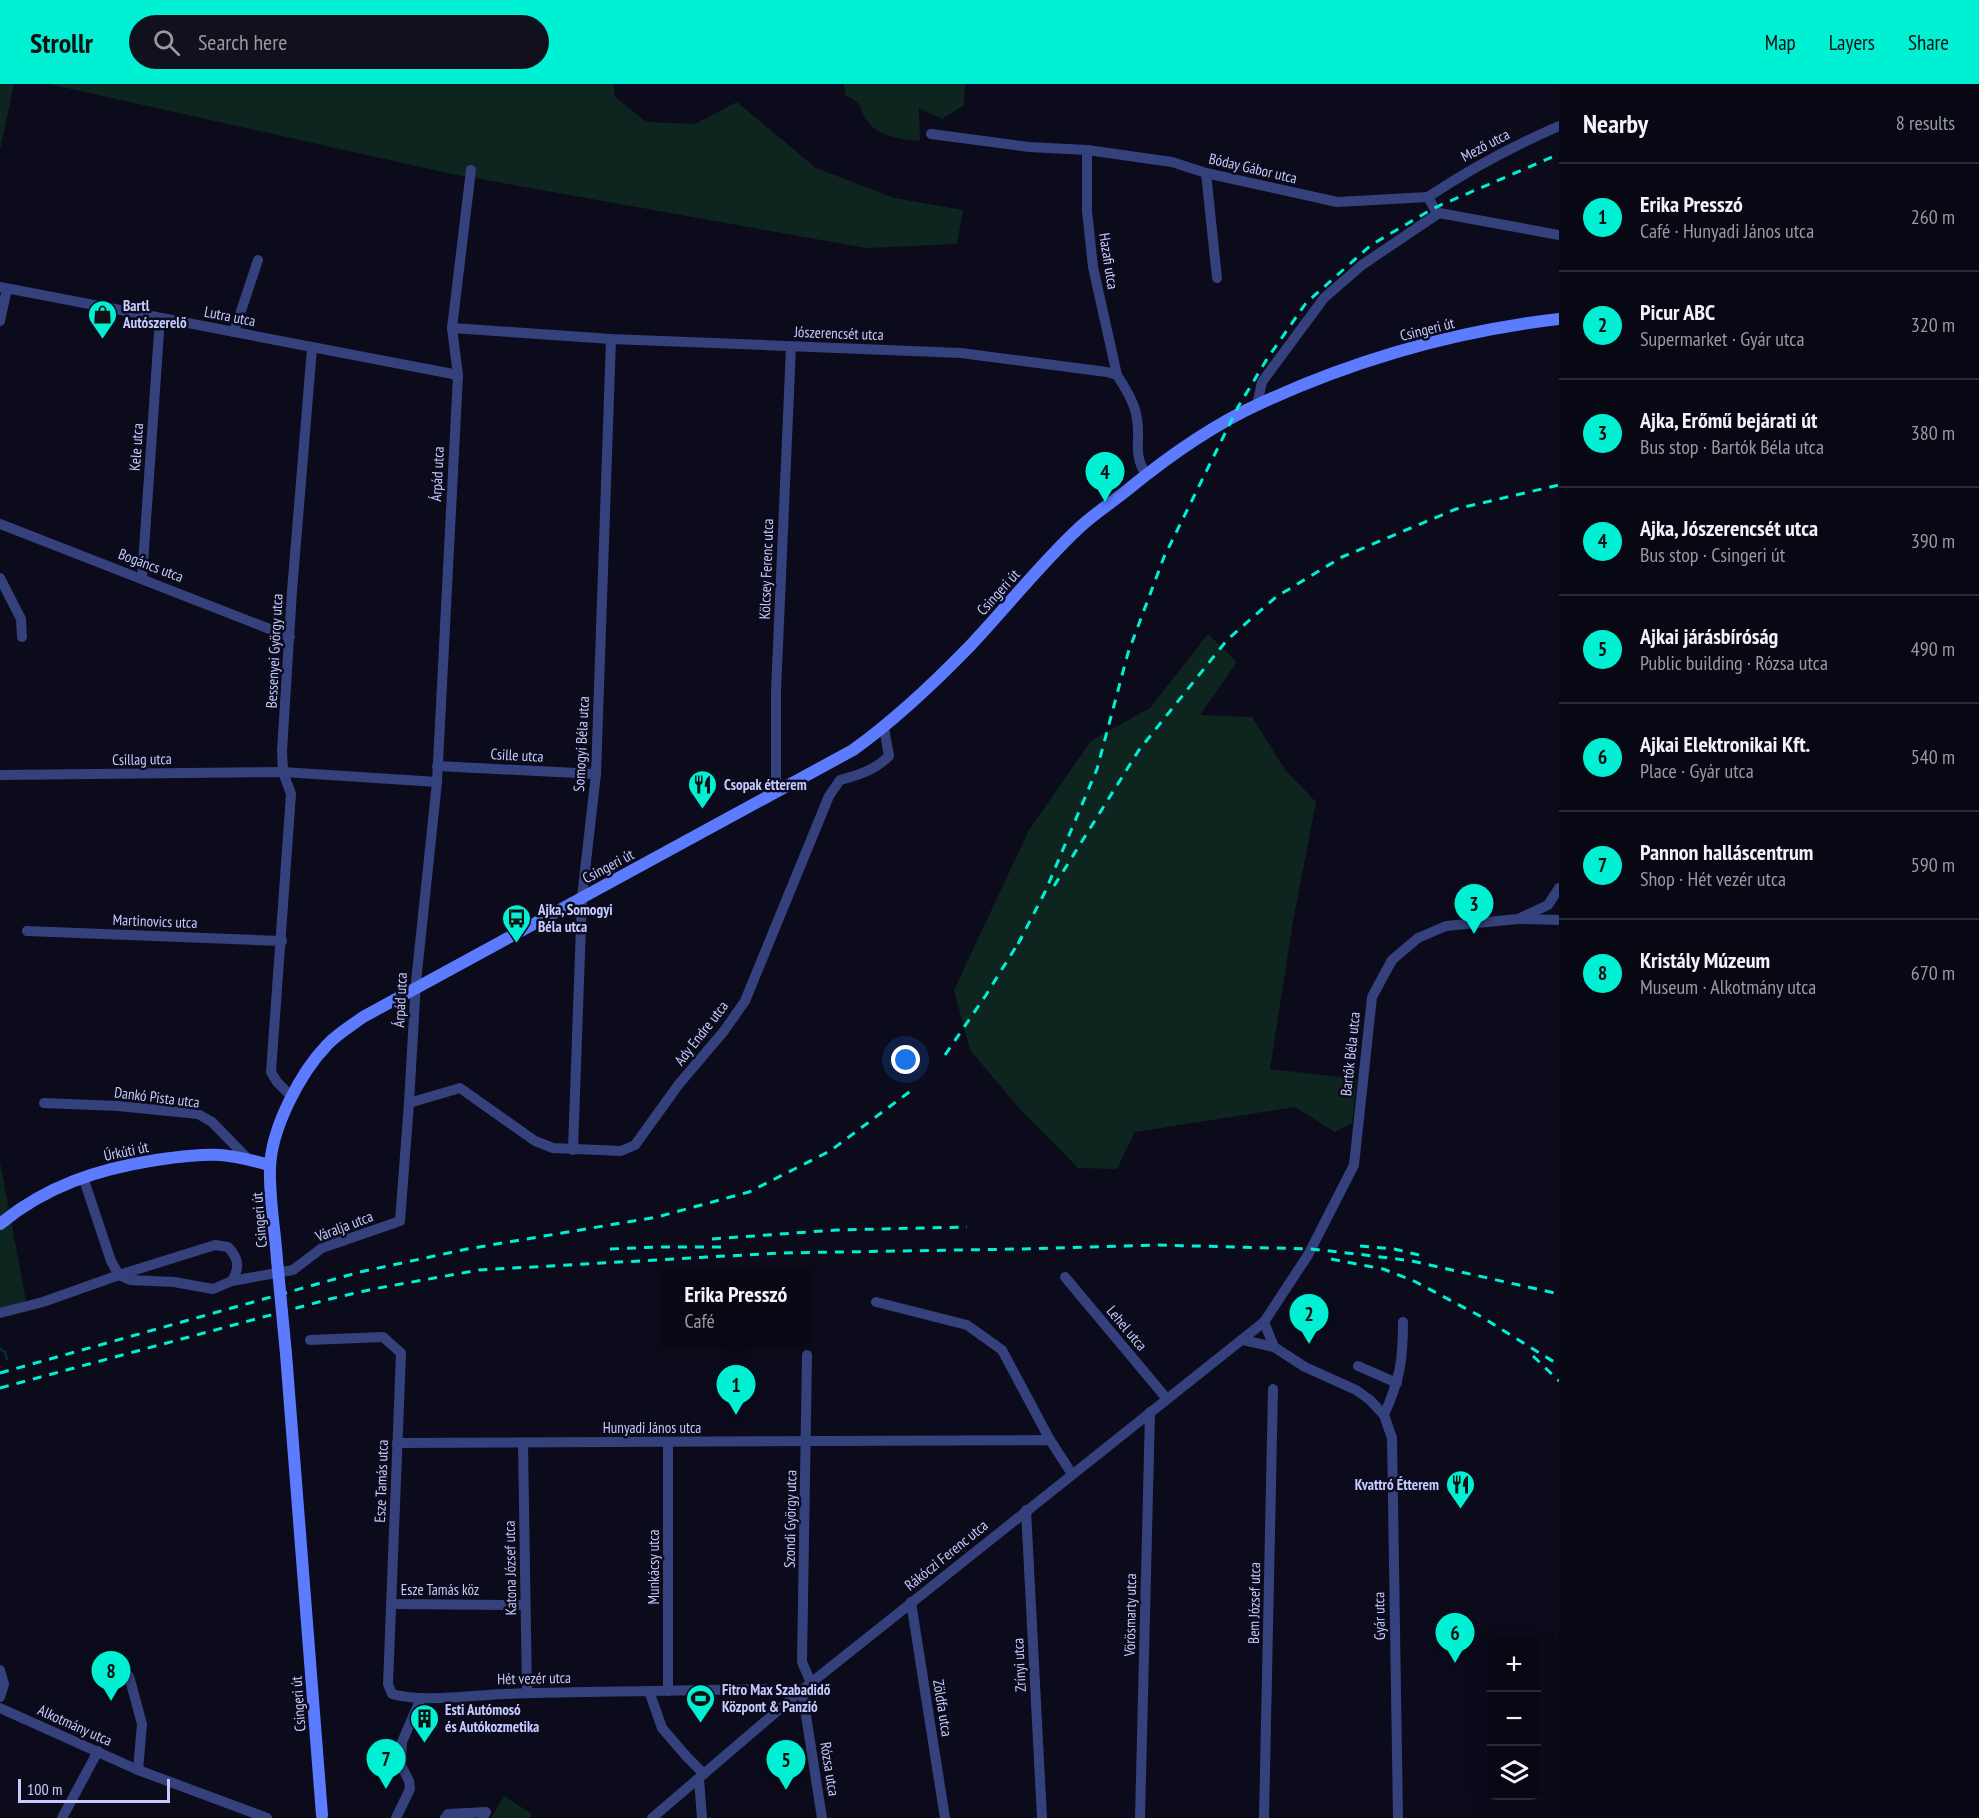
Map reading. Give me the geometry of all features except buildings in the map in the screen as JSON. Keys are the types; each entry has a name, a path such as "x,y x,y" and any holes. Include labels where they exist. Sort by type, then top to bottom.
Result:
{"main road":[{"name":"Csingeri út","path":"335,1818 319,1817 270,1165 276,1137 291,1096 308,1067 328,1044 363,1017 853,750 884,728 968,648 1080,526 1146,475 1211,431 1257,405 1357,364 1440,340 1525,323 1559,319"},
{"name":"Úrkúti út","path":"0,1224 31,1201 83,1176 127,1165 188,1155 222,1155 270,1165"}],"street":[{"name":"Mező utca","path":"1428,197 1513,146 1559,126"},
{"name":"Bóday Gábor utca","path":"931,134 1029,147 1087,150 1172,162 1206,173 1337,202 1428,197"},
{"name":"Hazafi utca","path":"1087,150 1087,211 1093,267 1117,375"},
{"name":"Árpád utca","path":"400,1221 416,988 437,782 458,375 452,328 471,170"},
{"path":"1206,173 1217,278"},
{"path":"1428,197 1439,213 1490,220 1559,235"},
{"path":"1257,405 1262,382 1324,298 1362,265 1439,213"},
{"path":"234,332 258,260"},
{"path":"0,321 4,288"},
{"name":"Lutra utca","path":"4,288 312,348"},
{"name":"Kele utca","path":"142,578 160,318"},
{"name":"Jószerencsét utca","path":"452,328 611,339 961,353 1117,375"},
{"name":"Somogyi Béla utca","path":"573,1150 582,897 596,774 611,339"},
{"name":"Kölcsey Ferenc utca","path":"776,792 776,691 790,346"},
{"path":"312,348 458,375"},
{"name":"Bessenyei György utca","path":"291,1096 271,1072 291,794 284,772 282,751 292,591 312,348"},
{"path":"1117,375 1129,394 1137,418 1136,450 1146,475"},
{"name":"Bogáncs utca","path":"0,524 290,637"},
{"path":"0,579 21,620 22,637"},
{"name":"Ady Endre utca","path":"409,1103 460,1088 535,1141 553,1148 621,1151 635,1145 679,1084 745,1001 830,796 840,780 862,774 889,756 884,728"},
{"name":"Csille utca","path":"437,766 596,774"},
{"path":"284,772 437,782"},
{"name":"Csillag utca","path":"0,775 284,772"},
{"name":"Bartók Béla utca","path":"1264,1322 1308,1255 1354,1165 1372,997 1392,960 1418,938 1446,926 1518,919 1548,905 1559,888"},
{"path":"1518,919 1559,920"},
{"name":"Martinovics utca","path":"27,931 282,941"},
{"name":"Dankó Pista utca","path":"44,1103 118,1106 198,1114 212,1122 249,1160"},
{"path":"83,1176 111,1261 119,1275"},
{"name":"Váralja utca","path":"119,1275 130,1280 174,1282 213,1289 232,1281 293,1270 322,1248 400,1221"},
{"path":"0,1313 43,1302 215,1245 228,1246 238,1262 238,1270 232,1281"},
{"name":"Lehel utca","path":"1065,1277 1167,1399"},
{"path":"876,1302 967,1325 1002,1350 1050,1440 1072,1474"},
{"path":"1264,1322 1274,1347"},
{"name":"Rákóczi Ferenc utca","path":"652,1818 806,1686 1264,1322"},
{"path":"1243,1340 1274,1347 1305,1367 1356,1390 1384,1414 1397,1383 1403,1356 1403,1322"},
{"name":"Esze Tamás utca","path":"310,1340 383,1338 401,1353 388,1684 392,1694 403,1697"},
{"name":"Szondi György utca","path":"806,1686 802,1662 807,1355"},
{"path":"1358,1366 1397,1383"},
{"name":"Bem József utca","path":"1264,1818 1273,1389"},
{"name":"Vörösmarty utca","path":"1140,1818 1150,1412"},
{"name":"Gyár utca","path":"1384,1414 1392,1438 1398,1818"},
{"name":"Hunyadi János utca","path":"398,1443 1050,1440"},
{"name":"Munkácsy utca","path":"668,1442 668,1691"},
{"name":"Katona József utca","path":"523,1443 527,1693"},
{"name":"Zrínyi utca","path":"1026,1510 1042,1818"},
{"name":"Zöldfa utca","path":"911,1602 945,1818"},
{"name":"Esze Tamás köz","path":"391,1604 525,1605"},
{"path":"0,1670 4,1684 0,1697"},
{"path":"129,1676 142,1724 138,1770"},
{"name":"Rózsa utca","path":"806,1686 822,1818"},
{"name":"Hét vezér utca","path":"403,1697 765,1689"},
{"path":"649,1691 662,1728 702,1776 702,1818"},
{"path":"396,1818 410,1789 409,1781 401,1765 402,1742 421,1698"},
{"name":"Alkotmány utca","path":"0,1708 138,1770 267,1818"},
{"path":"62,1818 98,1751"},
{"path":"446,1818 448,1814 486,1812 483,1818"}],"green space":[{"path":"0,84 14,84 0,150"},
{"path":"49,84 614,84 614,96 646,122 695,124 737,102 816,168 894,198 963,210 957,244 866,248 452,174"},
{"path":"844,84 965,84 964,105 942,119 919,108 920,141 899,138 885,135 873,127 858,104 845,95"},
{"path":"1208,634 1237,662 1200,715 1252,717 1286,771 1316,802 1293,921 1270,1069 1357,1079 1352,1123 1335,1132 1295,1107 1135,1132 1117,1169 1078,1168 1020,1109 970,1050 954,990 1029,830 1091,741 1150,708"},
{"path":"0,1162 26,1301 0,1311"},
{"path":"504,1796 532,1814 529,1818 491,1818"}],"waterway":[{"path":"0,1349 5,1352 7,1359"}],"railway":[{"path":"1018,944 1045,892 1097,769 1128,653 1164,557 1238,407 1267,359 1306,303 1371,245 1434,208 1559,154"},
{"path":"1054,886 1139,750 1227,640 1276,597 1342,557 1456,509 1559,485"},
{"path":"945,1055 1022,937"},
{"path":"0,1373 360,1272 467,1249 657,1217 749,1192 830,1151 912,1090"},
{"path":"712,1239 836,1230 967,1227"},
{"path":"0,1388 330,1299 479,1270 780,1253 1158,1245 1311,1249 1365,1255 1412,1261 1559,1294"},
{"path":"1360,1246 1394,1249 1419,1255"},
{"path":"610,1249 727,1247"},
{"path":"1331,1259 1383,1269 1412,1280 1480,1316 1559,1365"},
{"path":"1533,1356 1559,1381"}],"place":[{"name":"Bartl Autószerelő","path":"102,340"},
{"name":"Ajka, Jószerencsét utca","path":"1105,502"},
{"name":"Csopak étterem","path":"703,810"},
{"name":"Ajka, Erőmű bejárati út","path":"1474,934"},
{"name":"Ajka, Somogyi Béla utca","path":"517,944"},
{"name":"Picur ABC","path":"1309,1344"},
{"name":"Erika Presszó","path":"736,1415"},
{"name":"Kvattró Étterem","path":"1460,1510"},
{"name":"Ajkai Elektronikai Kft.","path":"1455,1663"},
{"name":"Kristály Múzeum","path":"111,1701"},
{"name":"Fitro Max Szabadidő Központ & Panzió","path":"701,1724"},
{"name":"Esti Autómosó és Autókozmetika","path":"424,1744"},
{"name":"Pannon halláscentrum","path":"386,1789"},
{"name":"Ajkai járásbíróság","path":"786,1790"}]}
